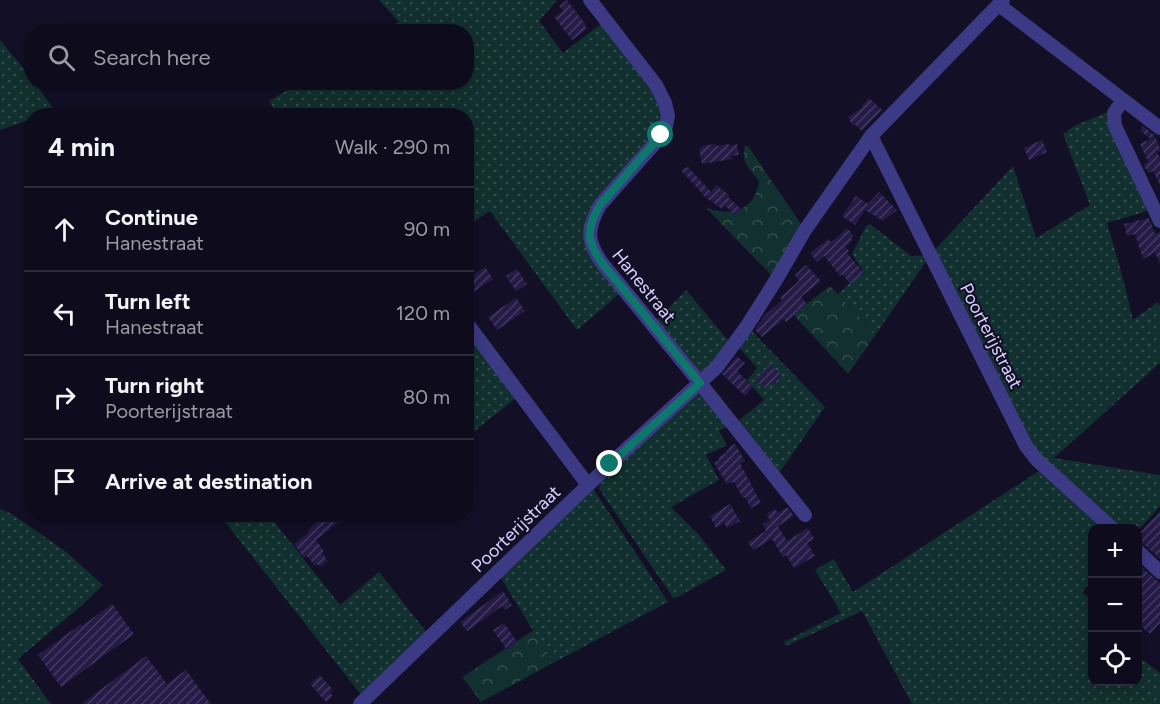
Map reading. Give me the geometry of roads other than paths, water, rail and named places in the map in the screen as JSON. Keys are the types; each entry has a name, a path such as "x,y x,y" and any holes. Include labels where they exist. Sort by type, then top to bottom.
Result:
{"street":[{"name":"Hanestraat","path":"590,0 656,85 662,95 668,116 666,126 656,143 600,205 593,216 589,229 590,242 602,263 700,383"},
{"name":"Poorterijstraat","path":"360,704 588,485 717,367 747,326 805,230 871,136 1001,2 1160,128"},
{"path":"1123,100 1114,113 1115,126 1160,221"},
{"name":"Poorterijstraat","path":"871,136 1026,446 1037,460 1108,524"},
{"path":"474,333 588,485"},
{"path":"700,383 806,515"},
{"path":"1142,556 1160,572"}]}
